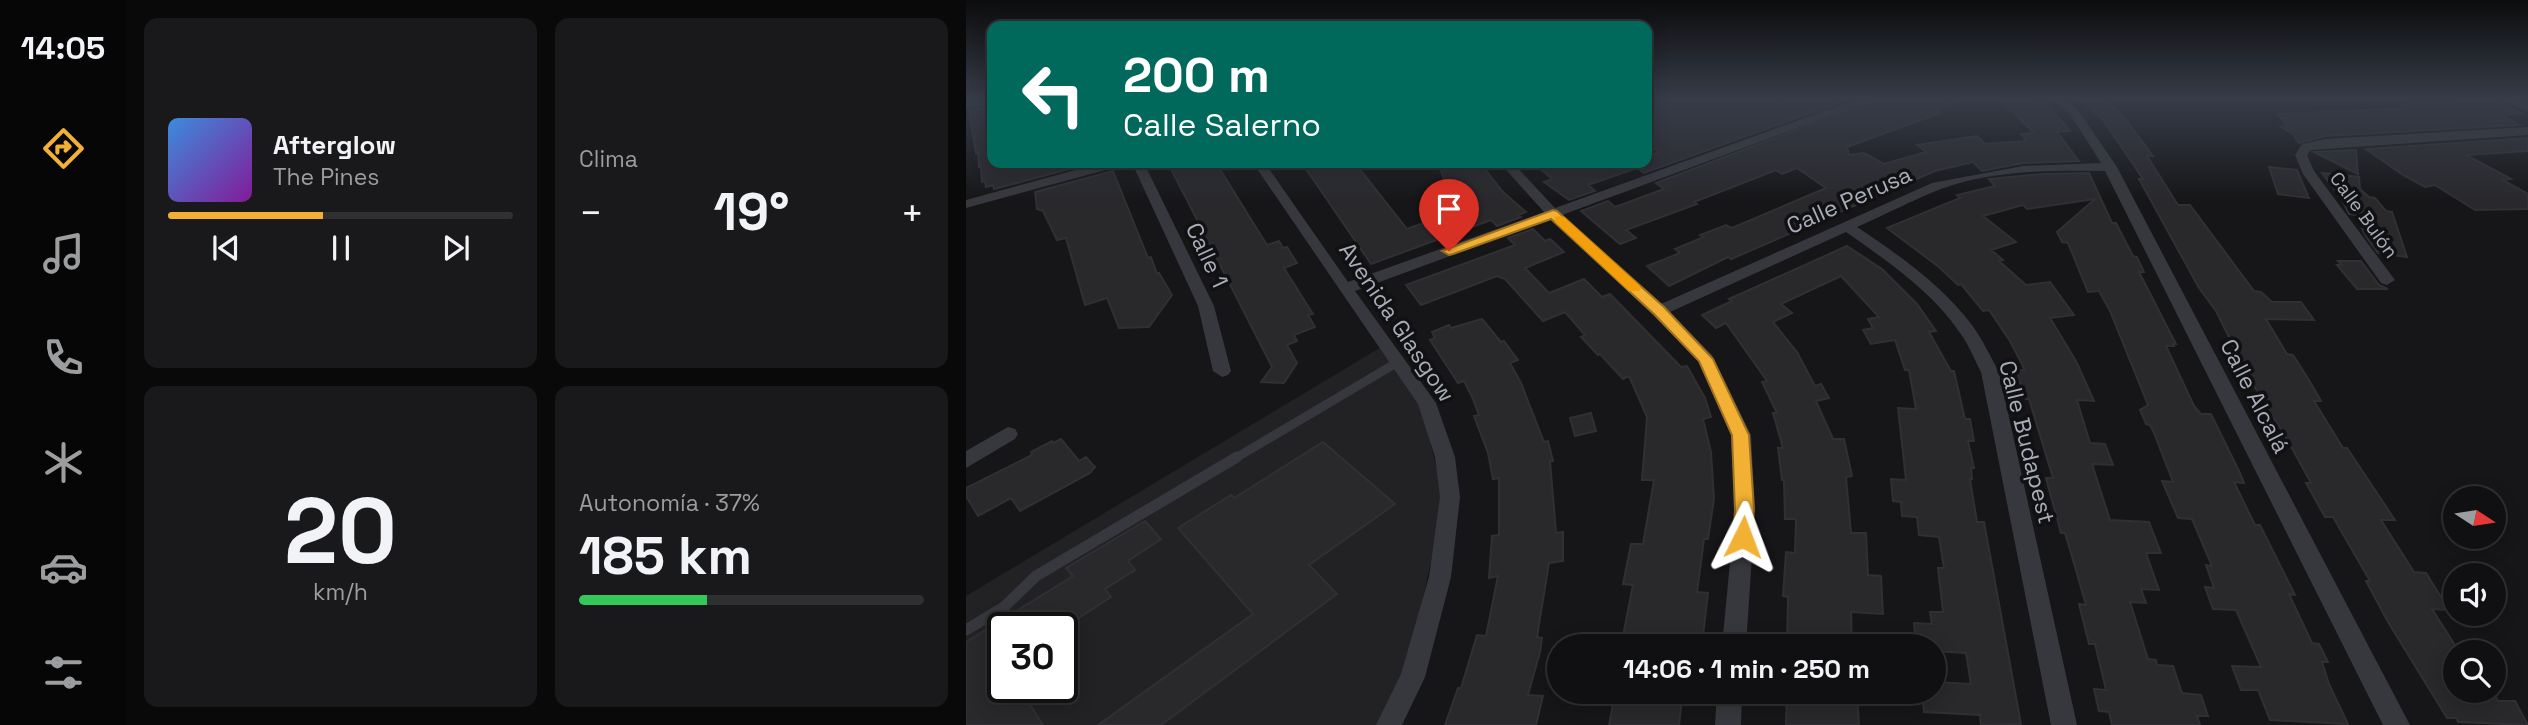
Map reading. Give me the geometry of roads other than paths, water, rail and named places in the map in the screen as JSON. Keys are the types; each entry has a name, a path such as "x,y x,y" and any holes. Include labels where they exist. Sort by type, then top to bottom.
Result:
{"street":[{"path":"1345,289 1777,133"},
{"name":"Calle Alcalá","path":"2088,133 2110,167 2397,725"},
{"name":"Calle Bulón","path":"2387,280 2308,171 2301,155 2306,147 2325,143 2497,133"},
{"name":"Calle Perusa","path":"1659,311 1937,186 1978,175 2046,166 2110,167"},
{"path":"966,204 1097,168"},
{"name":"Calle 1","path":"1140,168 1206,306 1222,371"},
{"name":"Avenida Glasgow","path":"1262,168 1427,403 1446,457 1450,497 1440,577 1413,677 1389,725"},
{"path":"1511,168 1553,214 1659,311 1706,359 1741,435 1745,510 1735,634"},
{"name":"Calle Budapest","path":"1846,226 1909,269 1941,298 1968,331 1990,372 2064,725"},
{"path":"966,461 1008,434"},
{"path":"1728,725 1729,704"}],"lane":[{"path":"966,630 1004,607 1036,576 1398,362"}]}
